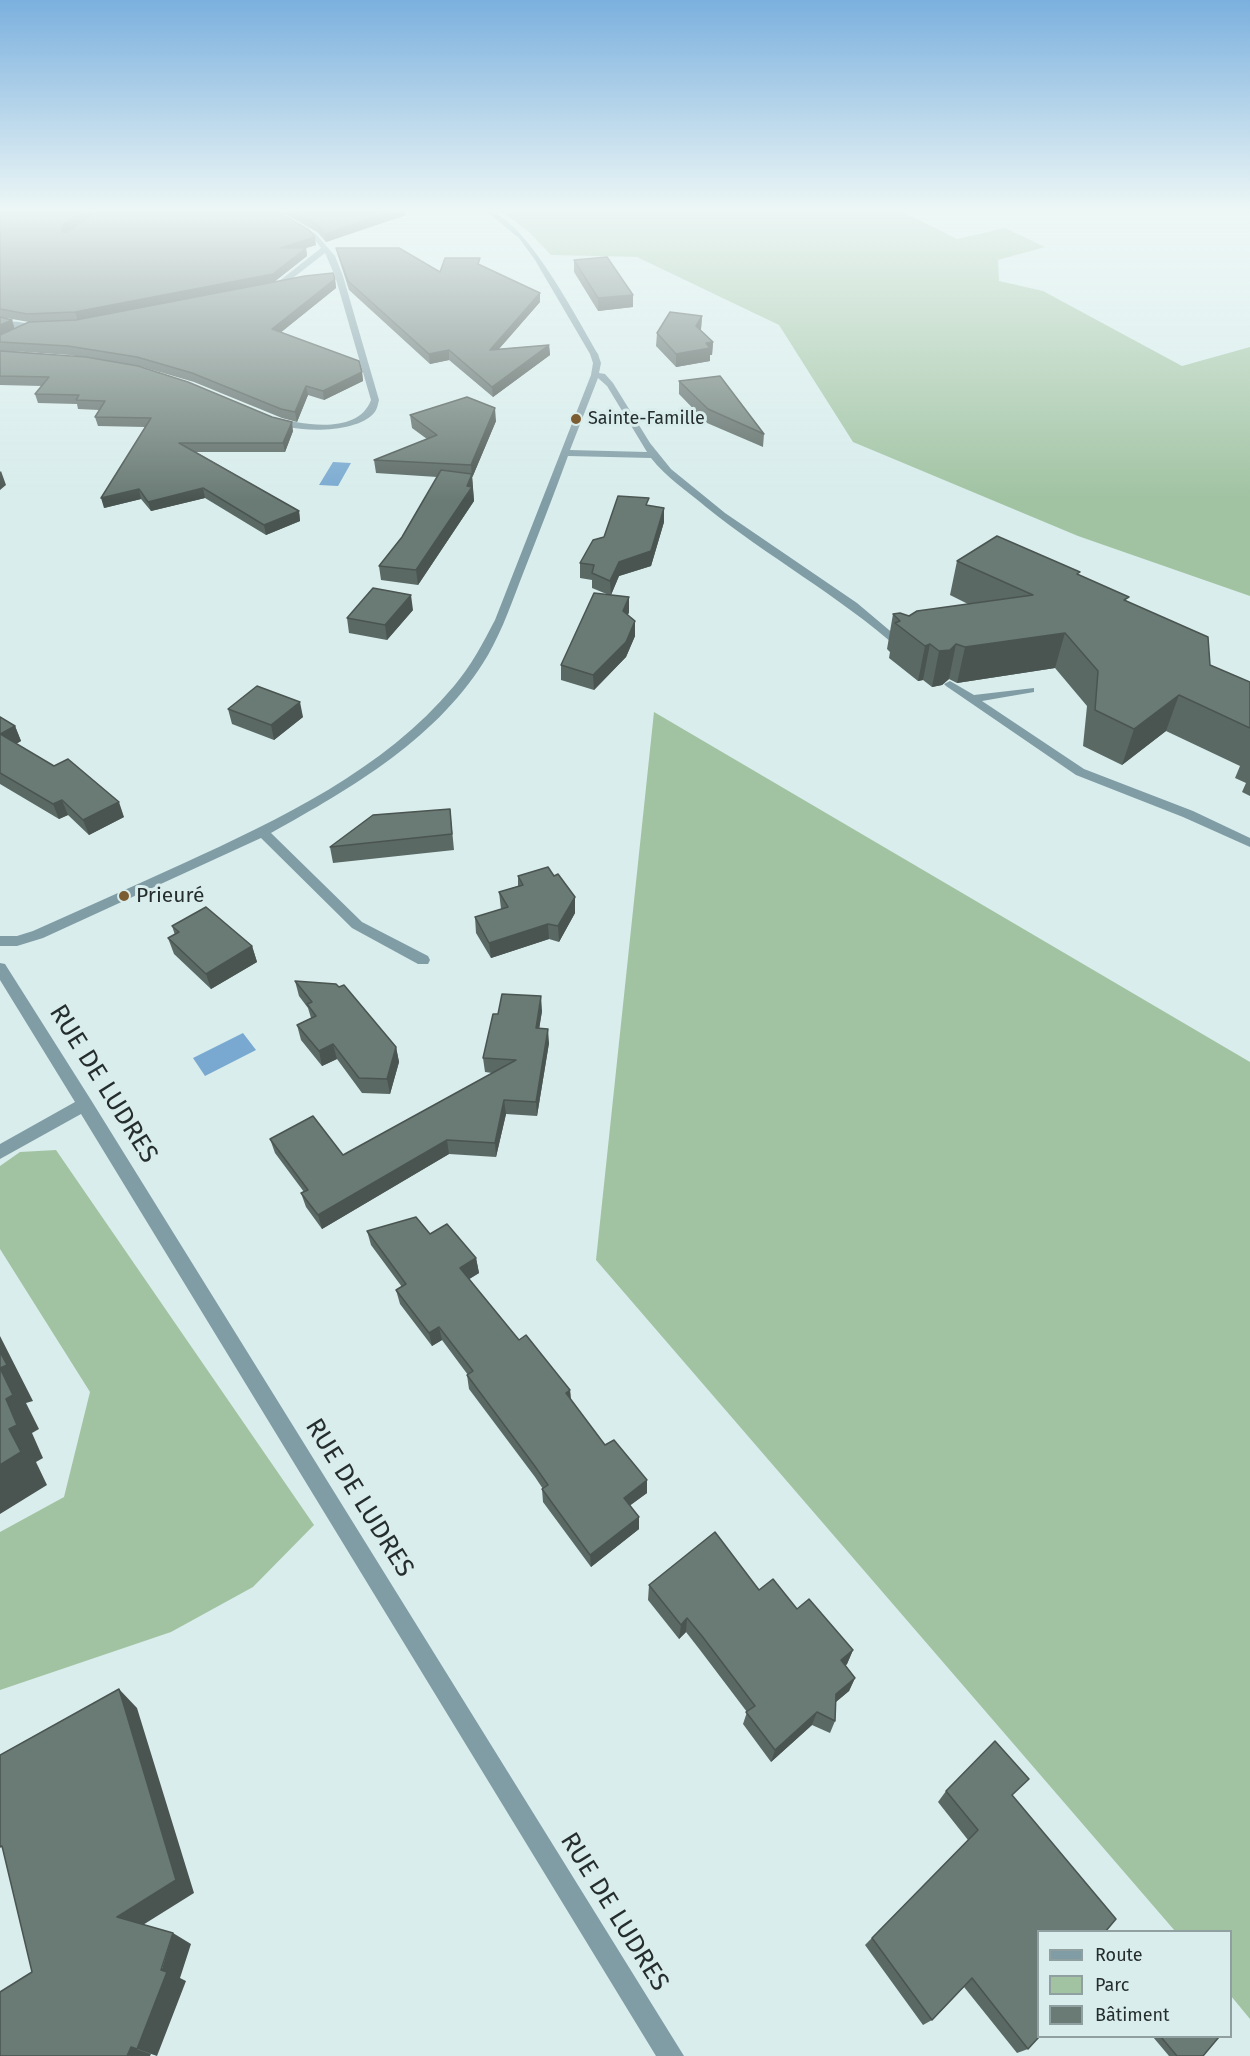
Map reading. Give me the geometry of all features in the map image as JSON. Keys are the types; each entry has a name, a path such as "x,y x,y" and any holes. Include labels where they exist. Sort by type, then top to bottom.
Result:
{"street":[{"path":"267,417 287,425 320,427 348,423 372,411 375,400 348,308"},
{"path":"0,941 17,941 38,934 263,832 337,790 391,751 430,718 469,673 496,629 595,375 597,363 594,354 567,308"},
{"path":"0,321 30,327 49,327"},
{"path":"10,337 30,327"},
{"path":"595,375 602,376 610,384 655,455 670,472 728,522 808,574 885,629 902,646"},
{"path":"564,453 655,455"},
{"path":"950,684 1080,772 1198,818 1250,843"},
{"path":"971,699 1030,690"},
{"path":"263,832 357,925 423,960"},
{"name":"RUE DE LUDRES","path":"0,968 671,2056"},
{"path":"0,1152 84,1104"}],"green space":[{"path":"743,308 1074,308 1182,366 1250,347 1250,596 1078,536 853,442 779,325"},
{"path":"654,712 1250,1062 1250,2019 1232,1997 1232,1930 1174,1930 596,1260"},
{"path":"56,1150 314,1525 253,1587 171,1632 0,1690 0,1532 64,1497 90,1392 0,1249 0,1166 20,1152"}],"water":[{"path":"333,462 351,463 338,486 319,485"},
{"path":"243,1033 256,1050 205,1076 193,1058"}],"building":[{"path":"96,308 75,312 27,314 0,309"},
{"path":"139,308 299,308 272,329 359,361 362,372 323,391 306,386 295,412 281,409 192,373 137,357 68,346 0,342 0,335 29,322 76,320"},
{"path":"378,308 527,308 490,350 549,345 492,387 449,350 429,354"},
{"path":"670,312 702,316 696,326 713,342 706,343 710,348 676,354 657,333"},
{"path":"0,317 12,320 0,325"},
{"path":"0,351 86,357 138,366 188,382 272,417 292,422 283,443 179,443 299,511 264,525 203,488 148,502 139,489 101,498 151,418 95,417 105,401 76,400 79,395 35,394 49,377 0,376"},
{"path":"720,376 764,434 708,409 679,381"},
{"path":"467,397 495,408 471,465 374,460 437,435 410,415"},
{"path":"441,470 472,474 467,486 472,487 416,570 379,566 402,537"},
{"path":"618,496 649,498 646,505 664,508 651,551 619,562 610,581 592,573 594,565 580,563 593,540 604,537"},
{"path":"997,536 1080,572 1077,574 1129,597 1124,600 1208,637 1210,665 1250,682 1250,728 1179,695 1134,729 1095,710 1098,671 1065,633 965,647 956,644 950,650 939,651 930,644 925,646 895,623 900,621 893,614 900,613 909,616 917,611 1033,595 957,561"},
{"path":"373,588 411,595 385,625 347,618"},
{"path":"594,593 629,597 623,611 635,621 626,642 593,675 561,665"},
{"path":"257,686 300,702 271,725 228,709"},
{"path":"0,717 15,726 0,734"},
{"path":"0,734 54,766 68,759 119,802 83,820 62,800 53,804 0,773"},
{"path":"450,809 452,834 330,847 373,815"},
{"path":"548,867 554,876 558,874 575,897 558,926 548,924 489,943 475,917 508,907 499,892 523,885 518,876"},
{"path":"206,907 252,946 206,974 168,938 179,932 172,926"},
{"path":"295,981 336,984 339,987 344,985 396,1047 387,1079 359,1078 333,1044 319,1051 297,1025 316,1016 307,1004 312,1002"},
{"path":"502,994 541,996 536,1028 548,1029 536,1102 504,1100 495,1143 447,1140 318,1215 301,1193 308,1190 270,1139 313,1116 343,1155 516,1060 483,1058 493,1014 498,1014"},
{"path":"416,1217 430,1234 447,1224 476,1258 460,1268 519,1340 526,1335 570,1390 566,1393 605,1445 614,1440 647,1480 624,1498 639,1517 590,1555 542,1489 548,1485 467,1375 473,1371 439,1327 429,1333 396,1290 406,1284 367,1231"},
{"path":"0,1352 7,1365 0,1368"},
{"path":"0,1368 13,1395 6,1399 17,1425 9,1429 21,1452 0,1465"},
{"path":"715,1532 759,1590 773,1579 797,1609 809,1599 853,1650 841,1660 855,1678 836,1694 835,1721 817,1712 775,1750 746,1712 755,1706 702,1636 687,1618 681,1625 649,1585"},
{"path":"119,1689 176,1880 117,1917 173,1933 161,1970 167,1972 137,2049 131,2047 127,2056 0,2056 0,1992 32,1972 2,1846 0,1847 0,1755"},
{"path":"995,1741 1029,1779 1012,1795 1116,1919 1107,1930 1037,1930 1038,2038 1028,2049 972,1978 932,2020 872,1938 978,1830 946,1791"},
{"path":"1162,2038 1218,2038 1203,2056 1177,2056"}],"place":[{"name":"Sainte-Famille","path":"576,419"},
{"name":"Prieuré","path":"124,896"}]}
